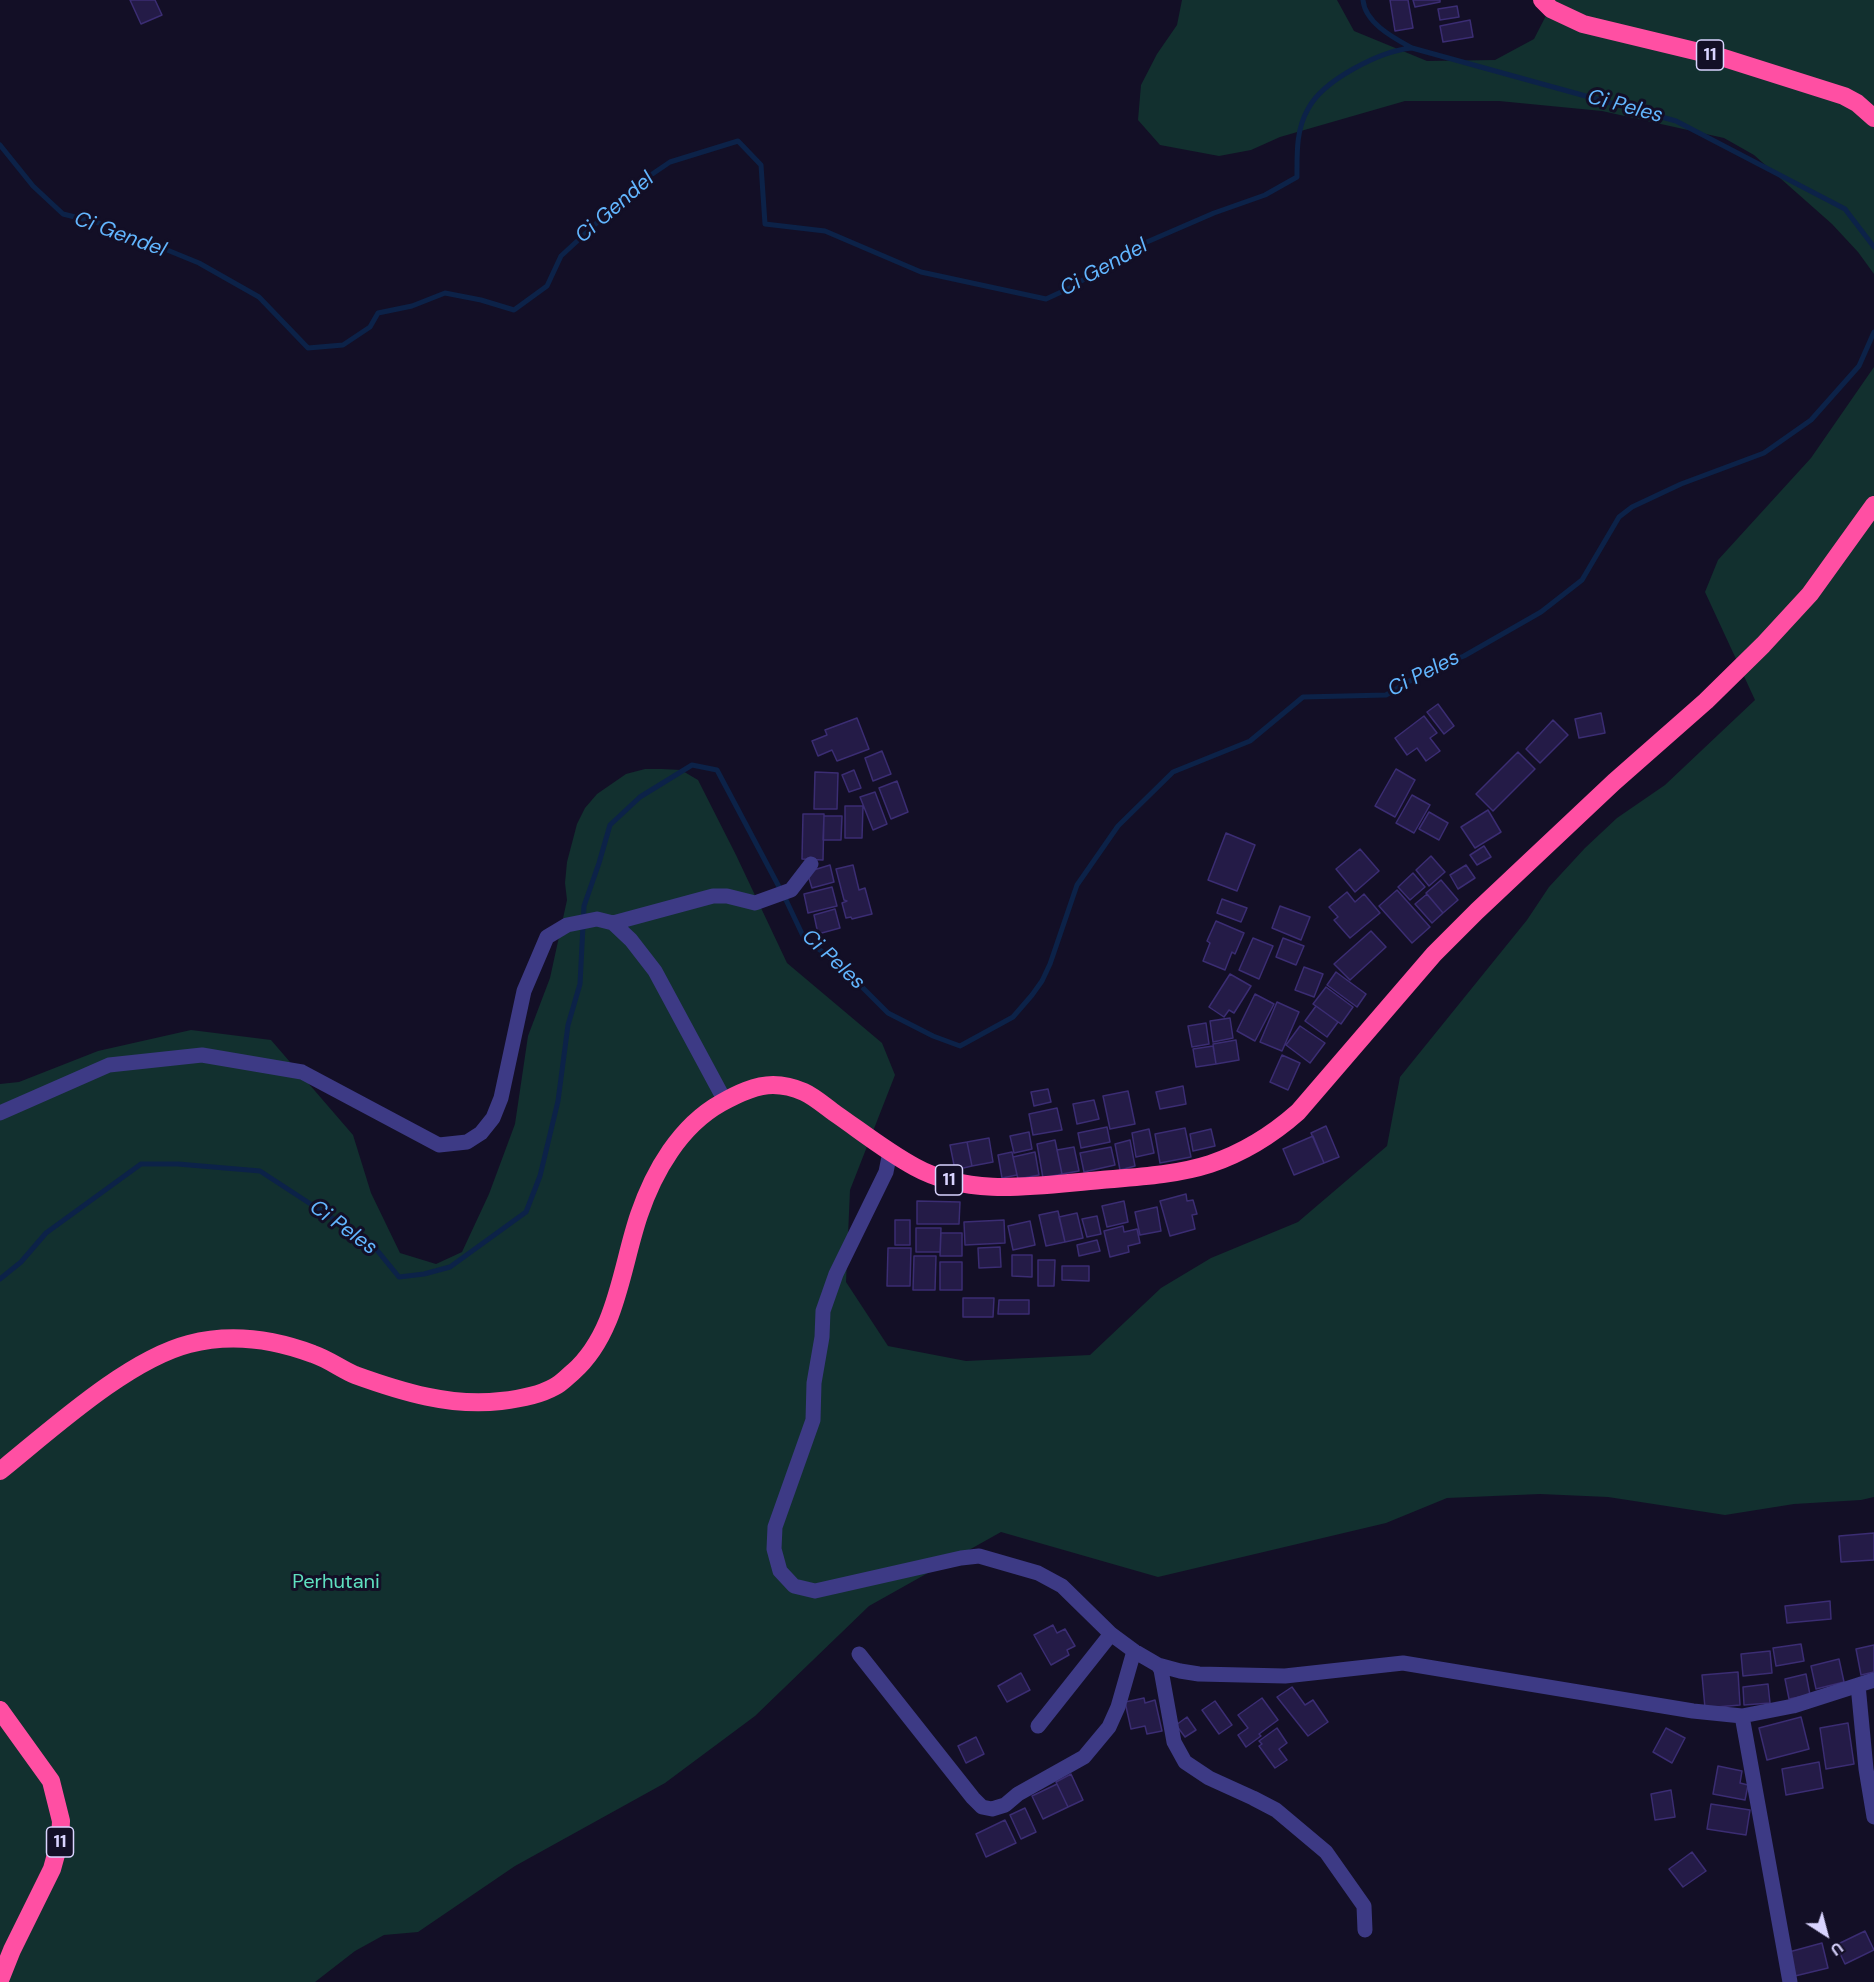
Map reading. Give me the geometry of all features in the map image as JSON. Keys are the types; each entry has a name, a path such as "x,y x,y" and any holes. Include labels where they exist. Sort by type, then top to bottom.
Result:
{"highway":[{"name":"11","path":"1542,0 1551,9 1583,24 1724,58 1844,96 1857,103 1874,118"},
{"name":"11","path":"0,1471 96,1395 138,1367 163,1353 180,1347 219,1339 266,1340 315,1354 352,1373 427,1398 491,1402 527,1398 556,1386 582,1364 599,1340 613,1307 639,1215 657,1174 686,1131 703,1114 746,1090 772,1085 804,1092 890,1152 936,1177 974,1185 1045,1186 1133,1178 1196,1168 1228,1158 1279,1129 1298,1112 1434,954 1614,782 1706,701 1763,645 1810,594 1874,505"},
{"name":"11","path":"0,1710 51,1782 61,1821 60,1840 52,1869 12,1950 0,1980"}],"street":[{"path":"0,1113 108,1065 202,1055 302,1072 439,1145 467,1142 482,1133 493,1118 501,1098 524,991 547,937 567,925 597,919 613,922 713,896 727,896 755,903 791,890 812,864"},
{"path":"613,922 631,940 655,971 725,1101"},
{"path":"890,1152 886,1172 836,1274 823,1311 822,1336 814,1383 813,1420 775,1527 774,1550 780,1571 794,1586 815,1591 961,1558 979,1556 1038,1573 1062,1586 1111,1634 1134,1651 1158,1665 1199,1674 1285,1676 1403,1663 1693,1711 1742,1716 1793,1706 1874,1680"},
{"path":"1038,1726 1111,1634"},
{"path":"859,1654 973,1798 982,1807 992,1809 1005,1805 1018,1794 1084,1757 1109,1727 1118,1707 1134,1651"},
{"path":"1158,1665 1164,1675 1174,1742 1185,1762 1209,1778 1276,1810 1326,1852 1364,1906 1365,1929"},
{"path":"1858,1685 1866,1769 1874,1817"},
{"path":"1742,1716 1790,1982"}],"green space":[{"path":"1182,0 1337,0 1354,31 1427,61 1495,60 1534,39 1554,0 1874,0 1874,274 1858,252 1832,224 1754,155 1724,138 1602,111 1499,101 1405,101 1280,137 1251,150 1219,156 1160,145 1138,120 1141,85 1157,54 1177,25"},
{"name":"Perhutani","path":"1874,367 1874,1497 1861,1500 1794,1504 1725,1515 1608,1497 1540,1494 1447,1498 1386,1523 1158,1577 1001,1532 869,1606 755,1716 665,1783 515,1866 418,1932 384,1935 355,1951 315,1982 0,1982 0,1084 19,1082 98,1051 191,1030 271,1040 353,1135 371,1193 400,1253 436,1264 462,1252 489,1194 515,1124 528,1036 550,978 567,900 565,883 567,862 577,824 585,808 597,794 626,774 645,769 681,770 698,780 787,963 882,1043 895,1075 850,1190 846,1282 888,1346 966,1361 1090,1355 1161,1288 1211,1258 1298,1222 1387,1146 1400,1077 1527,920 1549,887 1617,818 1665,785 1755,700 1705,592 1718,560 1811,458"}],"building":[{"path":"130,0 155,0 162,15 141,24"},
{"path":"1390,0 1408,0 1413,28 1395,31"},
{"path":"1413,0 1440,0 1440,2 1415,7"},
{"path":"1457,6 1459,17 1440,20 1438,9"},
{"path":"1470,20 1473,37 1443,42 1440,26"},
{"path":"1438,704 1454,726 1444,734 1427,712"},
{"path":"1601,713 1605,733 1579,738 1575,719"},
{"path":"1424,716 1437,733 1430,738 1440,751 1426,761 1417,748 1407,755 1395,738"},
{"path":"857,718 869,749 837,761 832,750 818,756 812,741 827,735 825,730"},
{"path":"1553,720 1568,735 1540,763 1526,749"},
{"path":"882,751 891,774 873,781 865,758"},
{"path":"1518,752 1535,769 1493,811 1476,794"},
{"path":"1396,769 1415,780 1395,817 1375,806"},
{"path":"854,770 861,788 849,792 842,775"},
{"path":"815,772 838,773 837,809 814,809"},
{"path":"897,781 908,812 891,819 879,788"},
{"path":"875,792 887,824 873,830 860,797"},
{"path":"1412,795 1430,805 1414,833 1396,823"},
{"path":"845,806 863,806 862,838 845,838"},
{"path":"1488,810 1501,832 1475,848 1461,827"},
{"path":"1429,812 1448,823 1439,840 1419,829"},
{"path":"803,814 824,814 823,860 802,859"},
{"path":"824,816 842,816 841,840 823,840"},
{"path":"1226,833 1255,845 1237,891 1208,880"},
{"path":"1484,846 1491,857 1477,865 1470,855"},
{"path":"1360,849 1379,871 1355,892 1336,869"},
{"path":"1431,856 1445,872 1429,886 1416,870"},
{"path":"830,865 834,882 812,888 807,872"},
{"path":"853,865 859,890 865,888 872,914 852,919 851,917 846,918 842,903 847,901 844,900 836,869"},
{"path":"1466,865 1475,878 1458,889 1450,875"},
{"path":"1413,873 1425,887 1410,900 1398,887"},
{"path":"1441,880 1458,900 1443,913 1426,893"},
{"path":"832,887 837,906 808,913 804,894"},
{"path":"1397,890 1430,927 1412,943 1379,906"},
{"path":"1347,892 1355,902 1364,894 1380,913 1350,938 1334,920 1338,917 1329,907"},
{"path":"1427,894 1443,913 1432,923 1415,904"},
{"path":"1222,899 1247,908 1241,922 1217,913"},
{"path":"1280,906 1310,917 1301,940 1272,928"},
{"path":"835,909 840,928 818,934 814,915"},
{"path":"1216,921 1244,933 1235,954 1232,952 1225,970 1203,961 1210,943 1207,941"},
{"path":"1371,931 1386,947 1350,980 1334,964"},
{"path":"1253,938 1273,946 1259,979 1239,970"},
{"path":"1283,938 1304,946 1296,965 1276,957"},
{"path":"1304,967 1323,974 1314,997 1295,990"},
{"path":"1336,972 1366,994 1357,1007 1327,985"},
{"path":"1230,974 1251,986 1234,1013 1229,1010 1224,1017 1209,1007"},
{"path":"1326,987 1353,1007 1341,1024 1313,1004"},
{"path":"1255,994 1274,1004 1255,1041 1237,1031"},
{"path":"1277,1002 1299,1012 1282,1051 1260,1042"},
{"path":"1316,1006 1338,1022 1327,1037 1305,1021"},
{"path":"1230,1018 1233,1038 1213,1042 1210,1021"},
{"path":"1206,1023 1209,1044 1192,1047 1188,1026"},
{"path":"1300,1026 1325,1043 1310,1063 1286,1045"},
{"path":"1236,1040 1239,1060 1216,1064 1213,1044"},
{"path":"1213,1046 1216,1064 1196,1067 1193,1049"},
{"path":"1282,1055 1300,1063 1288,1090 1270,1082"},
{"path":"1183,1086 1186,1104 1160,1109 1156,1092"},
{"path":"1048,1089 1051,1102 1034,1106 1031,1092"},
{"path":"1128,1091 1135,1124 1110,1129 1103,1096"},
{"path":"1094,1100 1099,1119 1077,1124 1073,1104"},
{"path":"1057,1108 1062,1130 1033,1135 1029,1114"},
{"path":"1326,1126 1339,1157 1324,1163 1311,1133"},
{"path":"1107,1127 1110,1142 1081,1148 1078,1133"},
{"path":"1185,1128 1191,1157 1160,1163 1155,1134"},
{"path":"1149,1129 1154,1153 1136,1157 1132,1133"},
{"path":"1211,1129 1215,1146 1193,1151 1190,1134"},
{"path":"1029,1132 1032,1149 1014,1153 1010,1136"},
{"path":"1313,1136 1324,1163 1294,1175 1283,1149"},
{"path":"989,1138 993,1162 972,1166 967,1142"},
{"path":"1055,1140 1062,1174 1043,1178 1037,1144"},
{"path":"1130,1140 1135,1166 1120,1170 1115,1144"},
{"path":"967,1142 972,1166 955,1170 950,1145"},
{"path":"1074,1147 1079,1171 1062,1174 1057,1150"},
{"path":"1111,1147 1115,1165 1084,1172 1080,1153"},
{"path":"1012,1152 1017,1175 1002,1178 998,1155"},
{"path":"1035,1152 1039,1175 1018,1179 1013,1157"},
{"path":"1186,1194 1187,1201 1193,1200 1197,1214 1192,1215 1195,1229 1170,1236 1160,1201"},
{"path":"917,1201 960,1202 959,1224 917,1224"},
{"path":"1124,1201 1128,1222 1107,1227 1102,1206"},
{"path":"1157,1207 1161,1231 1140,1235 1135,1212"},
{"path":"1058,1211 1065,1242 1046,1246 1039,1215"},
{"path":"1077,1213 1083,1238 1065,1242 1059,1217"},
{"path":"1097,1216 1101,1234 1087,1237 1082,1219"},
{"path":"895,1220 910,1220 910,1245 895,1245"},
{"path":"1004,1220 1005,1243 965,1245 964,1222"},
{"path":"1030,1221 1035,1245 1013,1250 1008,1226"},
{"path":"1123,1226 1124,1232 1137,1229 1140,1243 1128,1246 1129,1252 1110,1257 1104,1231"},
{"path":"916,1228 941,1228 940,1252 916,1252"},
{"path":"941,1233 962,1233 962,1256 940,1256"},
{"path":"1097,1240 1100,1251 1079,1256 1077,1245"},
{"path":"1000,1247 1001,1267 979,1268 978,1248"},
{"path":"888,1248 911,1248 910,1286 887,1286"},
{"path":"1012,1255 1032,1255 1032,1277 1012,1276"},
{"path":"914,1256 936,1256 935,1290 913,1290"},
{"path":"1038,1260 1055,1260 1054,1286 1038,1286"},
{"path":"940,1262 962,1262 962,1290 940,1290"},
{"path":"1062,1266 1089,1266 1089,1281 1062,1280"},
{"path":"963,1298 994,1298 993,1317 963,1317"},
{"path":"999,1300 1029,1300 1029,1314 998,1314"},
{"path":"1874,1533 1874,1560 1841,1562 1839,1536"},
{"path":"1830,1601 1831,1619 1787,1623 1785,1606"},
{"path":"1053,1625 1057,1633 1065,1629 1075,1646 1067,1650 1069,1655 1051,1665 1034,1635"},
{"path":"1801,1644 1804,1661 1776,1666 1773,1648"},
{"path":"1874,1645 1874,1672 1861,1675 1856,1649"},
{"path":"1770,1651 1772,1673 1743,1676 1741,1654"},
{"path":"1839,1659 1844,1682 1816,1689 1811,1666"},
{"path":"1738,1672 1740,1705 1705,1708 1702,1675"},
{"path":"1021,1673 1030,1690 1007,1702 998,1686"},
{"path":"1806,1674 1810,1695 1789,1699 1785,1679"},
{"path":"1768,1684 1770,1703 1744,1705 1743,1687"},
{"path":"1292,1687 1305,1705 1313,1700 1328,1722 1308,1736 1277,1697"},
{"path":"1144,1698 1145,1703 1155,1700 1162,1731 1147,1734 1145,1726 1131,1729 1125,1702"},
{"path":"1262,1698 1278,1720 1246,1747 1238,1735 1248,1728 1238,1715"},
{"path":"1215,1701 1232,1725 1219,1734 1202,1710"},
{"path":"1187,1717 1196,1730 1185,1737 1176,1725"},
{"path":"1801,1717 1809,1749 1767,1760 1759,1728"},
{"path":"1848,1723 1854,1764 1826,1769 1820,1728"},
{"path":"1277,1728 1287,1743 1279,1749 1287,1760 1275,1768 1259,1746 1262,1744 1259,1741"},
{"path":"1666,1728 1685,1738 1672,1763 1653,1752"},
{"path":"976,1737 984,1754 966,1763 958,1746"},
{"path":"1819,1762 1823,1788 1786,1795 1782,1769"},
{"path":"1718,1766 1742,1771 1740,1783 1748,1785 1745,1800 1713,1794"},
{"path":"1071,1774 1083,1800 1068,1807 1056,1782"},
{"path":"1057,1784 1068,1807 1043,1819 1032,1796"},
{"path":"1671,1790 1675,1817 1655,1820 1651,1794"},
{"path":"1711,1804 1750,1810 1746,1835 1707,1829"},
{"path":"1025,1808 1036,1832 1021,1839 1010,1815"},
{"path":"1005,1820 1016,1843 986,1857 976,1834"},
{"path":"1692,1852 1706,1871 1683,1887 1669,1869"},
{"path":"1865,1931 1874,1950 1845,1964 1836,1945"},
{"path":"1822,1943 1828,1968 1795,1976 1789,1952"}],"waterway":[{"name":"Ci Peles","path":"1363,0 1369,16 1381,29 1412,48 1676,121 1845,209 1874,247"},
{"name":"Ci Gendel","path":"0,145 33,186 63,214 99,223 199,263 259,297 308,348 343,345 370,327 378,313 412,306 445,293 481,300 514,310 547,286 561,256 642,181 670,162 738,141 761,165 765,224 825,231 921,272 1046,299 1072,287 1133,248 1214,213 1265,195 1297,177 1299,133 1304,117 1315,98 1339,78 1369,61 1399,50 1412,48"},
{"name":"Ci Peles","path":"0,1279 21,1262 46,1233 141,1164 178,1164 260,1171 372,1244 399,1277 424,1274 450,1267 526,1212 540,1176 558,1101 568,1025 580,984 584,906 610,825 640,797 692,765 717,770 804,938 840,965 888,1013 933,1036 960,1046 1013,1017 1032,995 1050,964 1077,885 1118,826 1173,772 1250,741 1303,697 1386,695 1430,669 1464,656 1541,612 1582,580 1619,517 1632,507 1681,484 1764,453 1811,420 1859,366 1874,332"}]}
